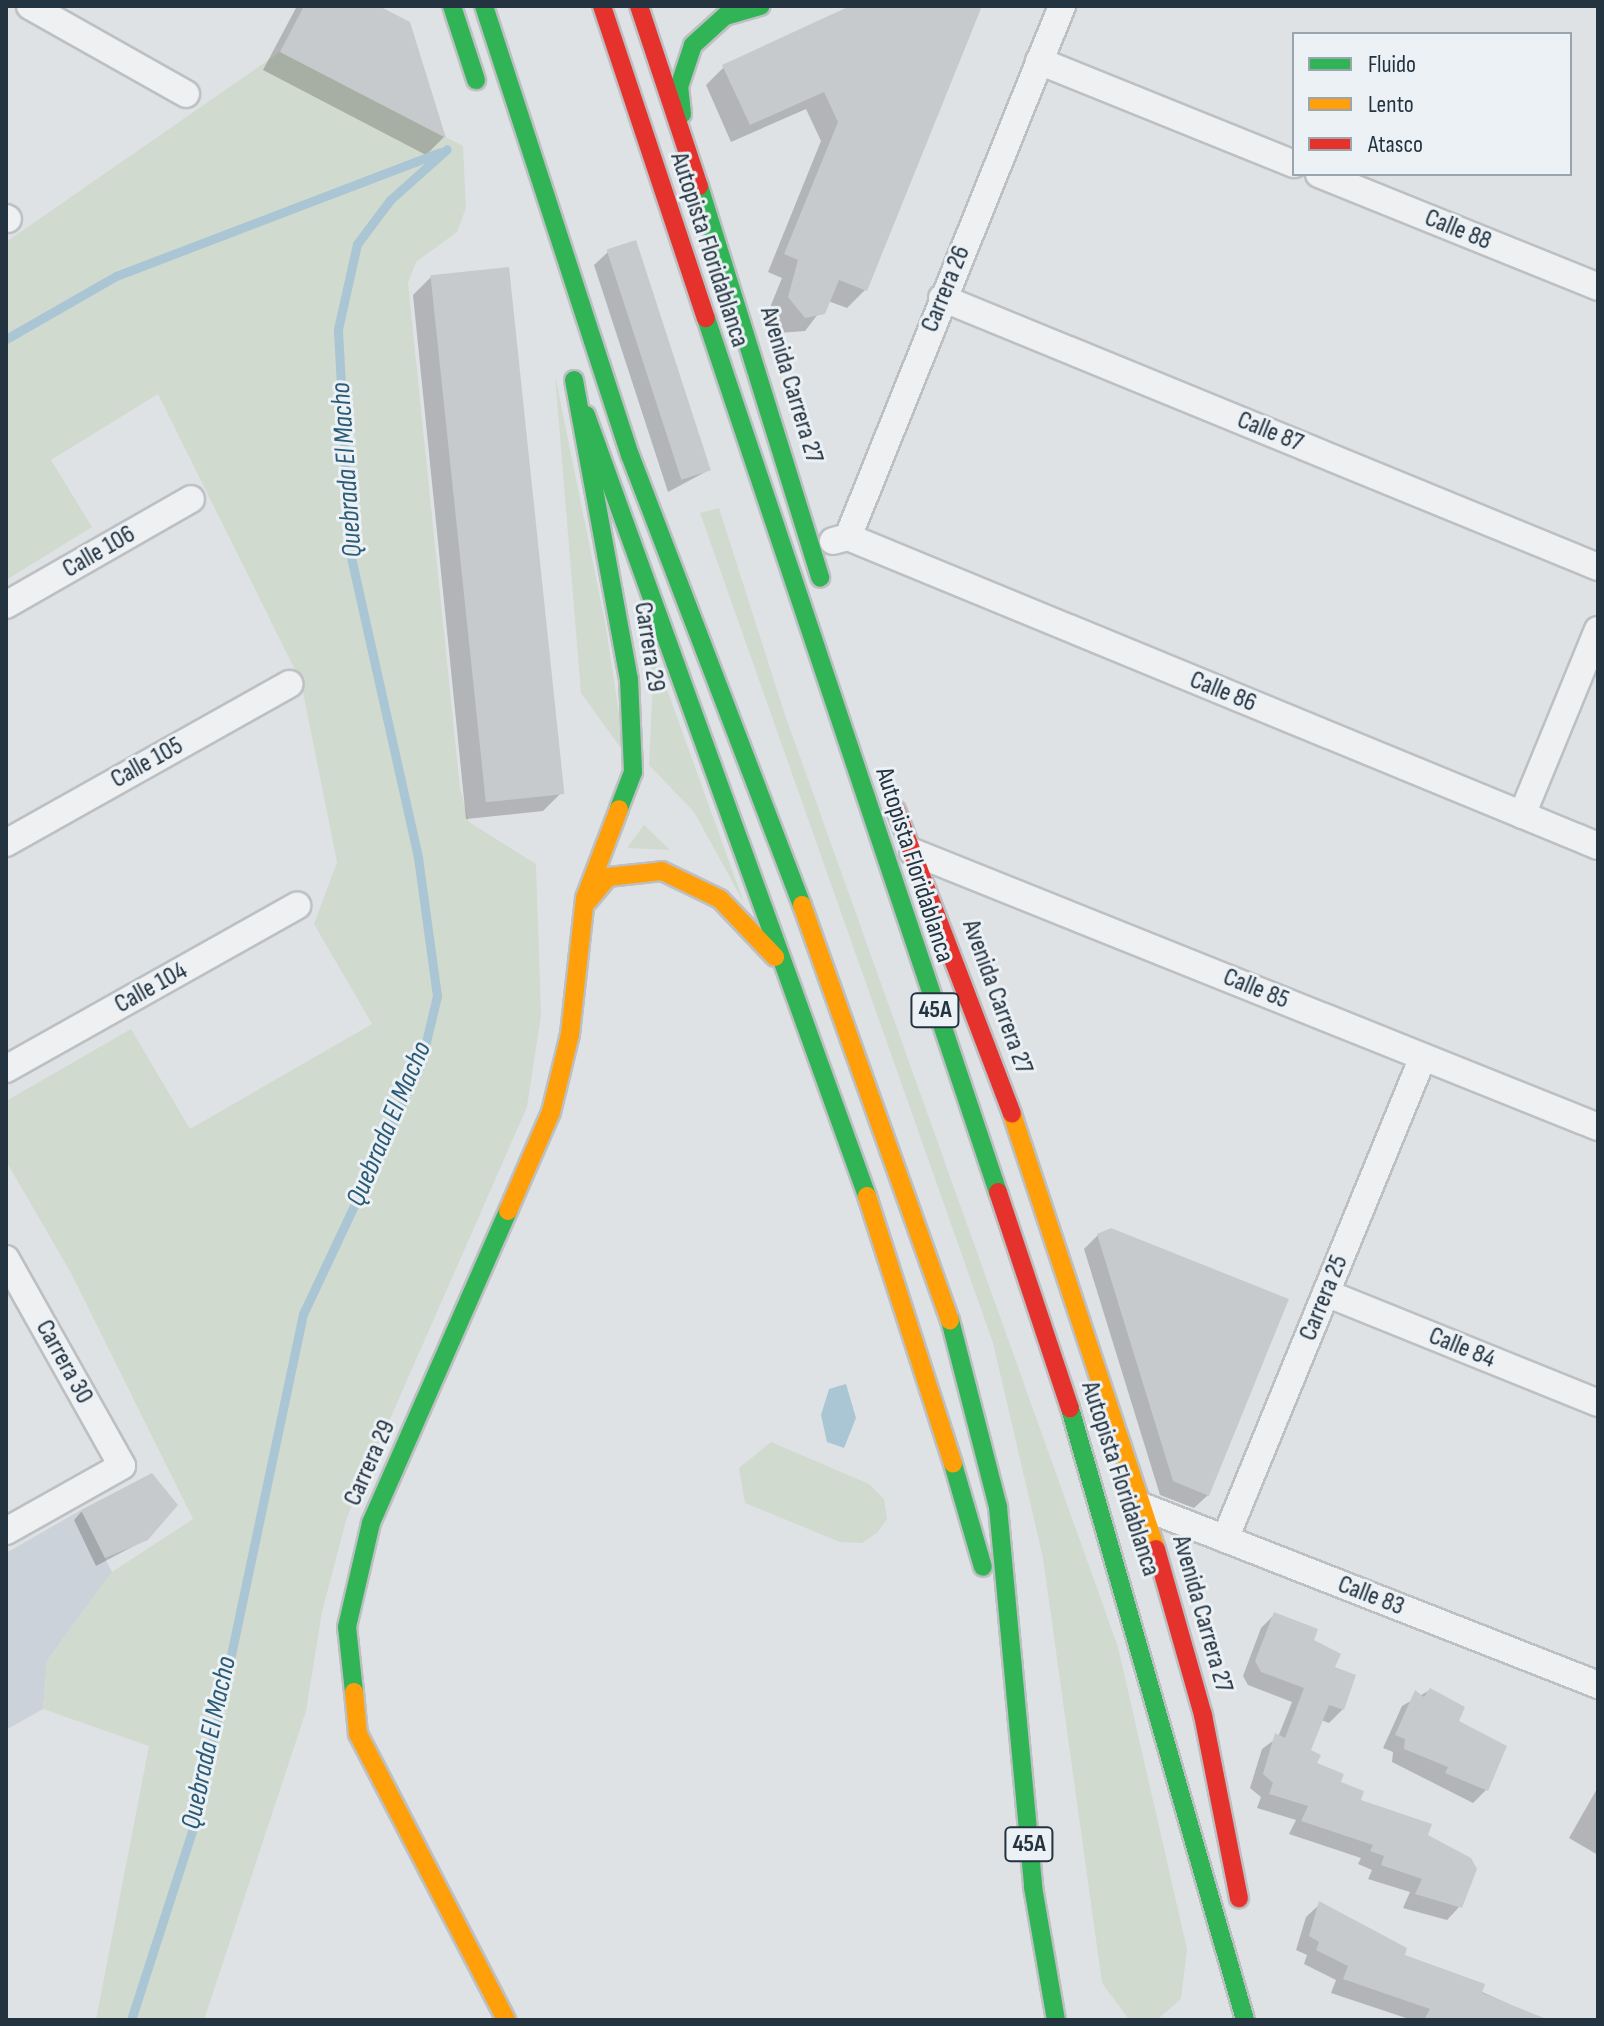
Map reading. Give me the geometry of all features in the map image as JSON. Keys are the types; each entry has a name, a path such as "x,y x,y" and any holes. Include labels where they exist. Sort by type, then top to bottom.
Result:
{"main road":[{"name":"45A","path":"484,6 634,464 703,632 936,1268 996,1494 1010,1667 1056,2020"},
{"name":"Autopista Floridablanca","path":"602,6 1108,1522 1245,2020"},
{"name":"Avenida Carrera 27","path":"639,6 687,140 826,601"},
{"path":"739,6 747,6"},
{"path":"687,140 679,87 693,45 725,16 761,6"},
{"path":"454,14 482,96"},
{"name":"Carrera 29","path":"506,2020 358,1734 347,1627 371,1523 551,1112 570,1034 581,917 635,759 629,679 572,372 630,553 787,973"},
{"name":"Avenida Carrera 27","path":"888,790 1030,1163 1144,1507 1218,1775 1254,2020"},
{"name":"Carrera 29","path":"581,917 608,877 662,871 731,908 787,973"},
{"name":"45A","path":"787,973 929,1370 1010,1667"}],"street":[{"path":"30,6 186,94"},
{"path":"430,6 454,14"},
{"name":"Carrera 26","path":"848,537 1062,6"},
{"path":"1039,61 1292,163"},
{"name":"Calle 88","path":"1324,176 1598,287"},
{"name":"Calle 87","path":"942,298 1598,567"},
{"name":"Calle 106","path":"6,605 191,499"},
{"path":"811,548 848,537"},
{"name":"Calle 86","path":"848,537 1598,846"},
{"path":"1522,815 1598,630"},
{"name":"Calle 105","path":"6,843 289,684"},
{"name":"Calle 85","path":"913,852 1598,1127"},
{"name":"Calle 104","path":"6,1069 297,906"},
{"name":"Carrera 25","path":"1225,1539 1423,1057"},
{"name":"Carrera 30","path":"6,1259 13,1288 122,1466 6,1531"},
{"name":"Calle 84","path":"1326,1293 1598,1403"},
{"name":"Calle 83","path":"1144,1507 1598,1685"}],"shaded area":[{"path":"280,52 463,146 466,208 457,232 416,262 408,283 460,788 469,822 536,864 541,1015 527,1107 347,1517 322,1612 306,1711 204,2020 96,2020 149,1746 43,1709 47,1661 112,1572 193,1519 71,1273 6,1161 6,1101 131,1029 190,1129 372,1024 314,924 337,862 301,682 158,394 51,460 92,527 6,580 6,242"},
{"path":"555,375 606,627 625,754 581,693"},
{"path":"719,508 784,712 1118,1647 1187,1949 1181,1999 1157,2020 1128,2018 1102,1983 1043,1558 993,1343 700,513"},
{"path":"633,595 744,903 694,812 649,765 653,680"},
{"path":"644,825 670,850 627,848"},
{"path":"771,1442 869,1484 884,1499 887,1519 877,1533 862,1543 840,1542 745,1503 739,1468"},
{"path":"81,1510 112,1572 47,1661 43,1709 6,1730 6,1553"}],"water":[{"path":"846,1384 856,1418 844,1448 827,1442 821,1415 829,1389"}],"building":[{"path":"304,6 379,6 410,22 446,138 280,52"},
{"path":"850,6 982,6 867,291 839,280 825,314 805,318 788,297 798,260 784,254 838,122 824,92 750,125 722,65"},
{"path":"636,240 711,470 681,480 607,250"},
{"path":"509,267 564,794 486,802 430,275"},
{"path":"1111,1228 1289,1299 1209,1496 1173,1481 1097,1234"},
{"path":"152,1473 178,1505 148,1540 105,1558 81,1510"},
{"path":"1274,1612 1318,1629 1314,1640 1341,1654 1335,1667 1356,1675 1344,1710 1329,1705 1311,1750 1321,1755 1317,1763 1344,1774 1341,1782 1364,1791 1361,1800 1432,1824 1428,1835 1471,1858 1477,1869 1462,1908 1415,1894 1422,1879 1381,1865 1384,1856 1370,1851 1373,1845 1301,1821 1308,1806 1269,1794 1273,1783 1263,1774 1275,1733 1285,1738 1304,1688 1261,1672 1255,1661"},
{"path":"1430,1688 1465,1707 1459,1721 1507,1746 1488,1791 1445,1773 1448,1767 1404,1749 1405,1739 1395,1735 1415,1690 1424,1697"},
{"path":"1319,1901 1407,1948 1405,1955 1485,1984 1482,1993 1549,2020 1424,2020 1430,2009 1343,1979 1348,1966 1316,1950 1319,1942 1309,1936"}],"waterway":[{"name":"Quebrada El Macho","path":"131,2020 197,1816 303,1314 421,1063 437,996 418,857 350,552 338,329 357,244 390,200 447,149"},
{"path":"6,339 116,276 440,152"}],"traffic: fast":[{"path":"452,6 476,80"},
{"path":"484,6 630,455 802,905"},
{"path":"682,114 679,87 693,45 725,16 761,6"},
{"path":"699,186 820,578"},
{"path":"706,318 998,1192"},
{"path":"574,380 629,679 633,772 619,809"},
{"path":"586,415 867,1196"},
{"path":"354,1692 347,1627 371,1523 508,1211"},
{"path":"950,1320 998,1507 1033,1887 1056,2020"},
{"path":"1070,1408 1245,2020"},
{"path":"953,1464 983,1567"}],"traffic: slow":[{"path":"508,1211 551,1112 570,1034 585,898 619,809"},
{"path":"588,901 608,877 662,871 720,899 775,957"},
{"path":"802,905 950,1320"},
{"path":"1012,1114 1156,1549"},
{"path":"867,1196 953,1464"},
{"path":"354,1692 358,1734 506,2020"}],"traffic: jam":[{"path":"602,6 706,318"},
{"path":"639,6 699,186"},
{"path":"896,810 1012,1114"},
{"path":"998,1192 1070,1408"},
{"path":"1156,1549 1203,1715 1239,1898"}]}
